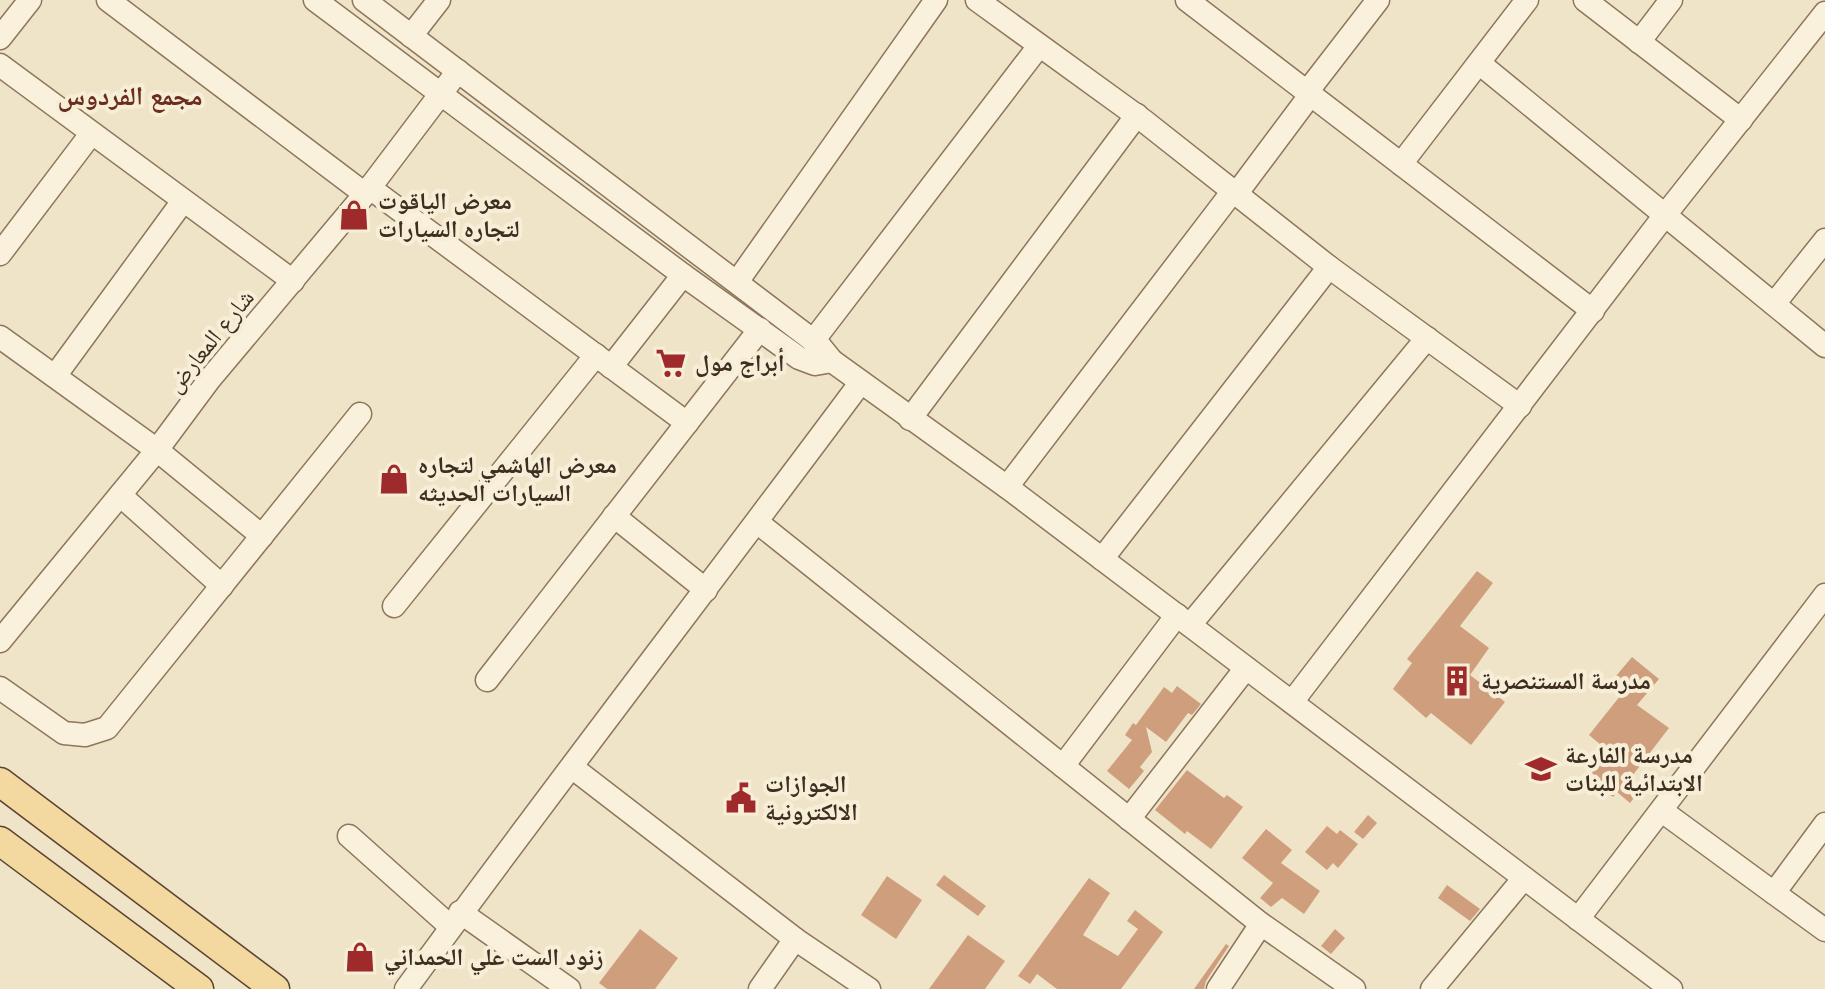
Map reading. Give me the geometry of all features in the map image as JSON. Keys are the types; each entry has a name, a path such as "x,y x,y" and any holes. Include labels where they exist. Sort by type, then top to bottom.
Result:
{"main road":[{"path":"0,782 275,989"},
{"path":"0,841 199,989"}],"street":[{"path":"0,38 30,0"},
{"path":"315,0 683,275 807,362 832,361"},
{"path":"364,0 737,282 813,341 832,361 1007,487 1671,989"},
{"path":"411,36 439,0"},
{"path":"737,282 936,0"},
{"path":"977,0 1137,115 1329,267 1520,406"},
{"path":"1187,0 1593,311"},
{"path":"1007,487 1235,192 1378,0"},
{"path":"1401,164 1527,0"},
{"path":"1585,0 1741,120"},
{"path":"1639,42 1671,0"},
{"path":"115,2 687,423"},
{"path":"1292,702 1665,215 1825,13"},
{"path":"813,341 1039,46"},
{"path":"1479,63 1825,346"},
{"path":"0,66 293,281"},
{"name":"شارع المعارض","path":"4,628 157,450 209,380 368,191 458,71"},
{"path":"910,419 1137,115"},
{"path":"0,254 91,134"},
{"path":"55,376 183,201"},
{"path":"1774,304 1825,240"},
{"path":"1102,559 1329,267"},
{"path":"394,606 604,361 683,275"},
{"path":"487,680 760,329"},
{"path":"0,337 157,450 262,536"},
{"path":"1063,766 1184,620 1427,338"},
{"path":"406,989 861,382"},
{"path":"0,688 64,733 85,735 107,728 360,414"},
{"path":"120,495 222,586"},
{"path":"614,516 706,590"},
{"path":"757,522 1261,924 1354,989"},
{"path":"1578,919 1825,595"},
{"path":"1129,819 1246,668"},
{"path":"573,768 795,939 869,989"},
{"path":"1662,811 1825,930"},
{"path":"1774,893 1825,824"},
{"path":"349,836 456,920 569,989"},
{"path":"1432,989 1524,878"},
{"path":"1218,989 1261,924"},
{"path":"760,989 795,939"}],"building":[{"name":"مدرسة المستنصرية","path":"1477,571 1493,583 1460,626 1489,648 1470,675 1505,702 1471,745 1431,713 1426,718 1393,689 1412,663 1407,659"},
{"path":"1632,657 1659,679 1637,705 1669,728 1629,780 1641,789 1630,803 1617,792 1613,797 1594,782 1599,779 1590,772 1607,750 1589,735 1628,686 1616,676"},
{"path":"1177,686 1201,704 1192,715 1188,713 1166,742 1146,727 1152,752 1140,767 1144,771 1129,789 1107,771 1132,740 1125,735 1133,723 1136,725 1164,687 1172,693"},
{"path":"1187,770 1224,798 1227,795 1243,807 1211,849 1187,831 1185,834 1155,810"},
{"path":"1368,815 1377,823 1363,839 1354,832"},
{"path":"1327,826 1337,834 1340,830 1358,844 1338,868 1333,863 1327,870 1305,852"},
{"path":"1266,829 1292,850 1281,863 1320,891 1304,914 1282,898 1271,907 1260,898 1273,883 1242,858"},
{"path":"944,875 986,906 978,916 936,885"},
{"path":"887,876 922,900 896,939 861,915"},
{"path":"1089,878 1110,893 1083,935 1118,956 1138,929 1127,921 1135,910 1163,932 1121,989 1057,989 1037,974 1030,984 1018,976"},
{"path":"1447,885 1480,909 1470,921 1438,898"},
{"path":"640,929 678,958 655,989 607,989 599,983"},
{"path":"1335,929 1345,938 1331,954 1321,946"},
{"path":"968,935 1005,961 985,989 929,989"},
{"path":"1226,944 1229,946 1204,989 1194,989"}],"place":[{"name":"معرض الياقوت لتجاره السيارات","path":"354,215"},
{"name":"أبراج مول","path":"671,363"},
{"name":"معرض الهاشمي لتجاره السيارات الحديثه","path":"394,479"},
{"name":"مدرسة المستنصرية","path":"1457,681"},
{"name":"مدرسة الفارعة الابتدائية للبنات","path":"1541,769"},
{"name":"الجوازات الالكترونية","path":"741,798"},
{"name":"زنود الست علي الحمداني","path":"360,957"}],"district":[{"name":"مجمع الفردوس","path":"130,96"}]}
